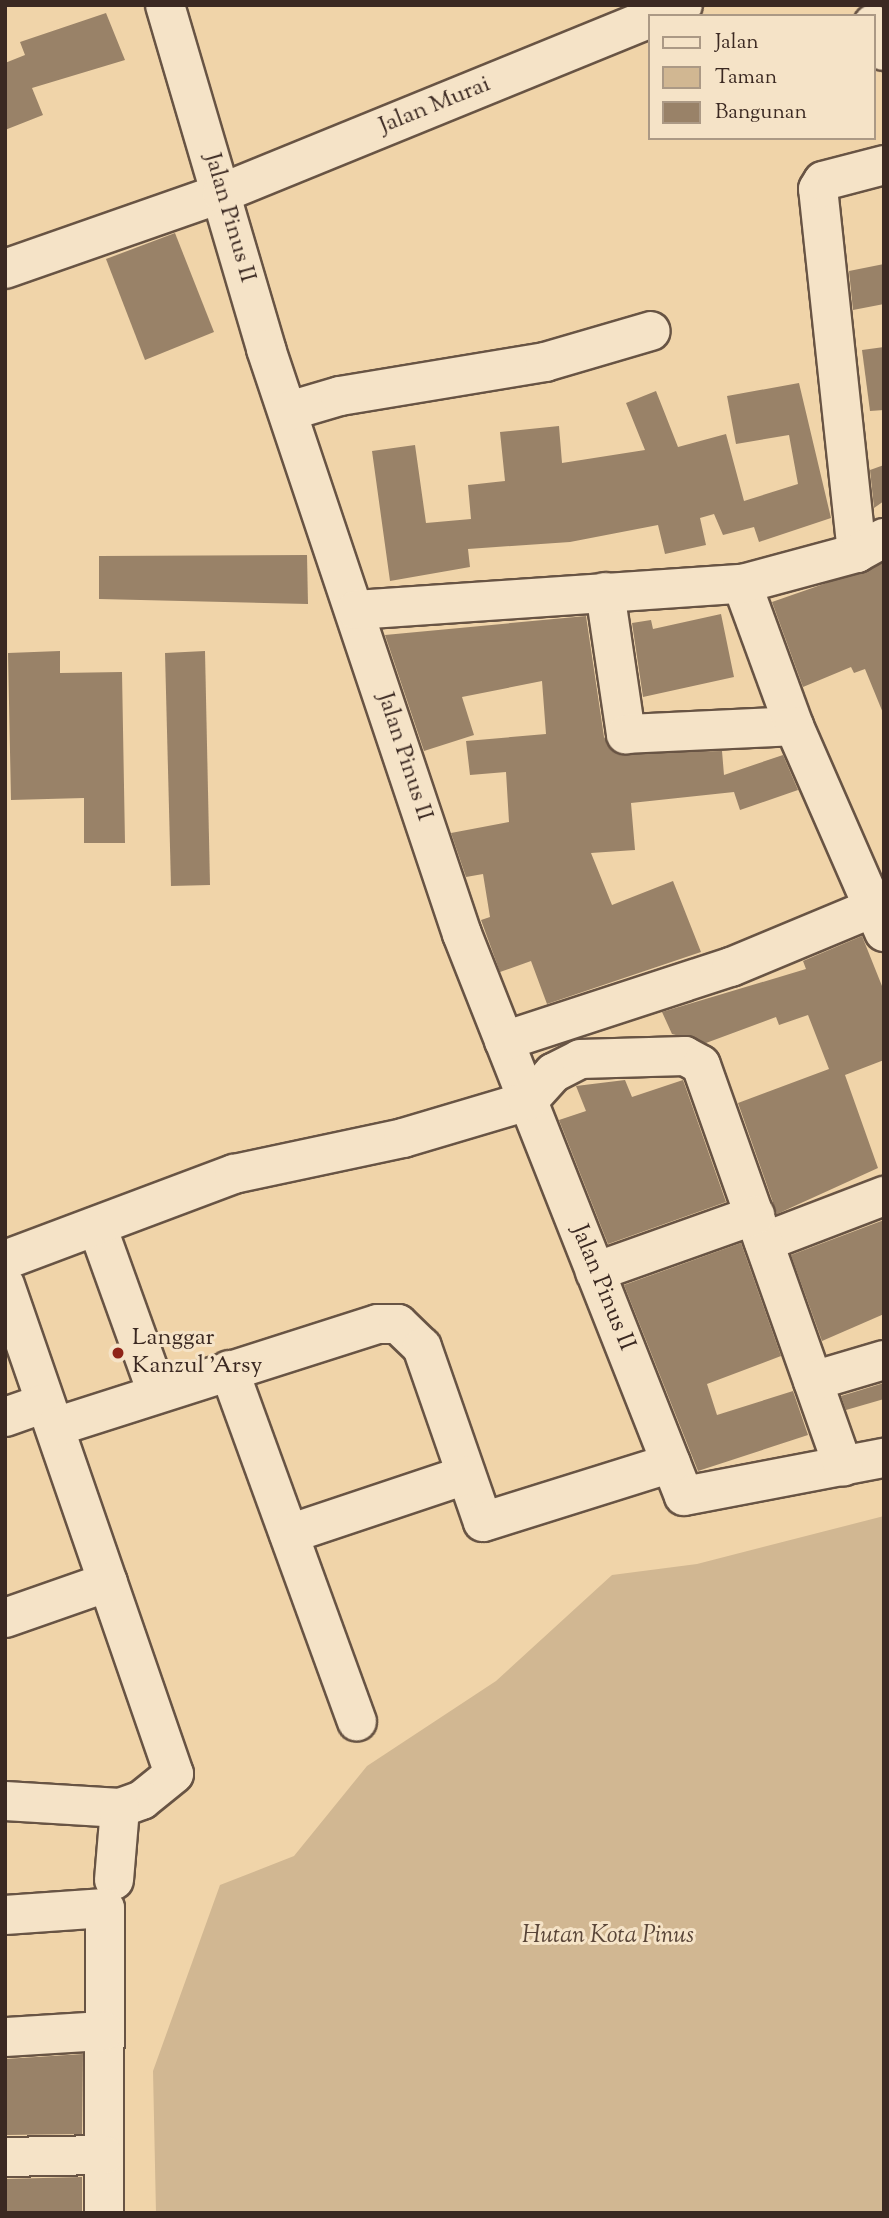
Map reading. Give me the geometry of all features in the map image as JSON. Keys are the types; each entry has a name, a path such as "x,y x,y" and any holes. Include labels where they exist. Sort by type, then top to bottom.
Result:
{"street":[{"name":"Jalan Pinus II","path":"165,5 289,411 461,934 678,1479"},
{"name":"Jalan Murai","path":"5,269 222,193 648,18"},
{"path":"875,29 884,51"},
{"path":"356,610 742,584 870,546 818,189 823,181 884,164"},
{"path":"289,411 340,396 545,362 651,331"},
{"path":"504,1041 878,920 794,726 742,584"},
{"path":"605,592 626,734 794,726"},
{"path":"5,1260 234,1174 403,1138 528,1101 553,1073 580,1059 696,1060 760,1229 843,1467"},
{"path":"595,1272 884,1196"},
{"path":"97,1226 157,1394"},
{"path":"5,1285 174,1774 142,1800 120,1808 5,1801"},
{"path":"5,1417 50,1415 157,1394 378,1324 398,1324 422,1347 483,1522 678,1479 843,1467 884,1458"},
{"path":"813,1381 884,1360"},
{"path":"229,1370 357,1721"},
{"path":"289,1534 465,1475"},
{"path":"5,1618 108,1582"},
{"path":"104,2213 104,2032 109,1894 120,1808"},
{"path":"5,1915 109,1894"},
{"path":"5,2037 104,2032"},
{"path":"5,2157 104,2155"}],"green space":[{"name":"Hutan Kota Pinus","path":"884,1516 884,2213 156,2213 153,2071 220,1885 294,1856 367,1766 496,1681 612,1575 697,1564"}],"building":[{"path":"106,13 125,60 32,88 43,115 5,130 5,63 25,55 20,42"},
{"path":"175,233 214,332 145,360 106,259"},
{"path":"884,264 884,304 853,310 849,271"},
{"path":"884,347 884,410 870,411 862,350"},
{"path":"799,383 831,518 759,542 754,527 723,535 714,514 700,518 706,545 665,554 658,525 570,542 468,549 470,567 390,581 372,451 415,445 426,523 471,519 468,485 505,481 500,432 559,426 562,463 645,450 626,403 656,391 678,447 726,434 744,501 798,484 789,435 736,444 727,396"},
{"path":"884,465 884,501 874,508 870,470"},
{"path":"307,555 308,604 99,599 99,556"},
{"path":"884,563 883,713 865,669 854,673 851,667 803,687 772,602"},
{"path":"721,614 734,677 643,697 632,623 651,620 653,629"},
{"path":"586,616 604,737 616,753 722,751 724,775 783,755 798,790 740,810 734,792 631,803 635,850 591,853 612,905 673,881 701,952 547,1004 531,961 500,972 481,920 490,917 483,874 466,877 451,833 509,822 506,772 470,775 466,741 546,734 542,681 462,697 474,735 424,751 385,635"},
{"path":"60,651 60,673 122,672 125,843 84,843 84,798 11,800 8,653"},
{"path":"205,651 210,885 171,886 165,653"},
{"path":"862,936 884,991 884,1060 845,1075 878,1168 777,1214 738,1103 829,1069 808,1015 779,1025 776,1017 706,1043 672,1034 662,1012 806,969 803,961"},
{"path":"625,1080 632,1097 683,1080 726,1202 608,1244 559,1120 586,1111 576,1086"},
{"path":"884,1220 884,1314 822,1341 791,1255"},
{"path":"741,1243 781,1356 707,1384 717,1415 793,1391 808,1435 698,1471 624,1285"},
{"path":"884,1383 884,1399 846,1410 841,1396"},
{"path":"83,2054 82,2134 5,2135 5,2059"},
{"path":"82,2177 82,2213 5,2213 5,2179"}],"place":[{"name":"Langgar Kanzul 'Arsy","path":"118,1353"}]}
